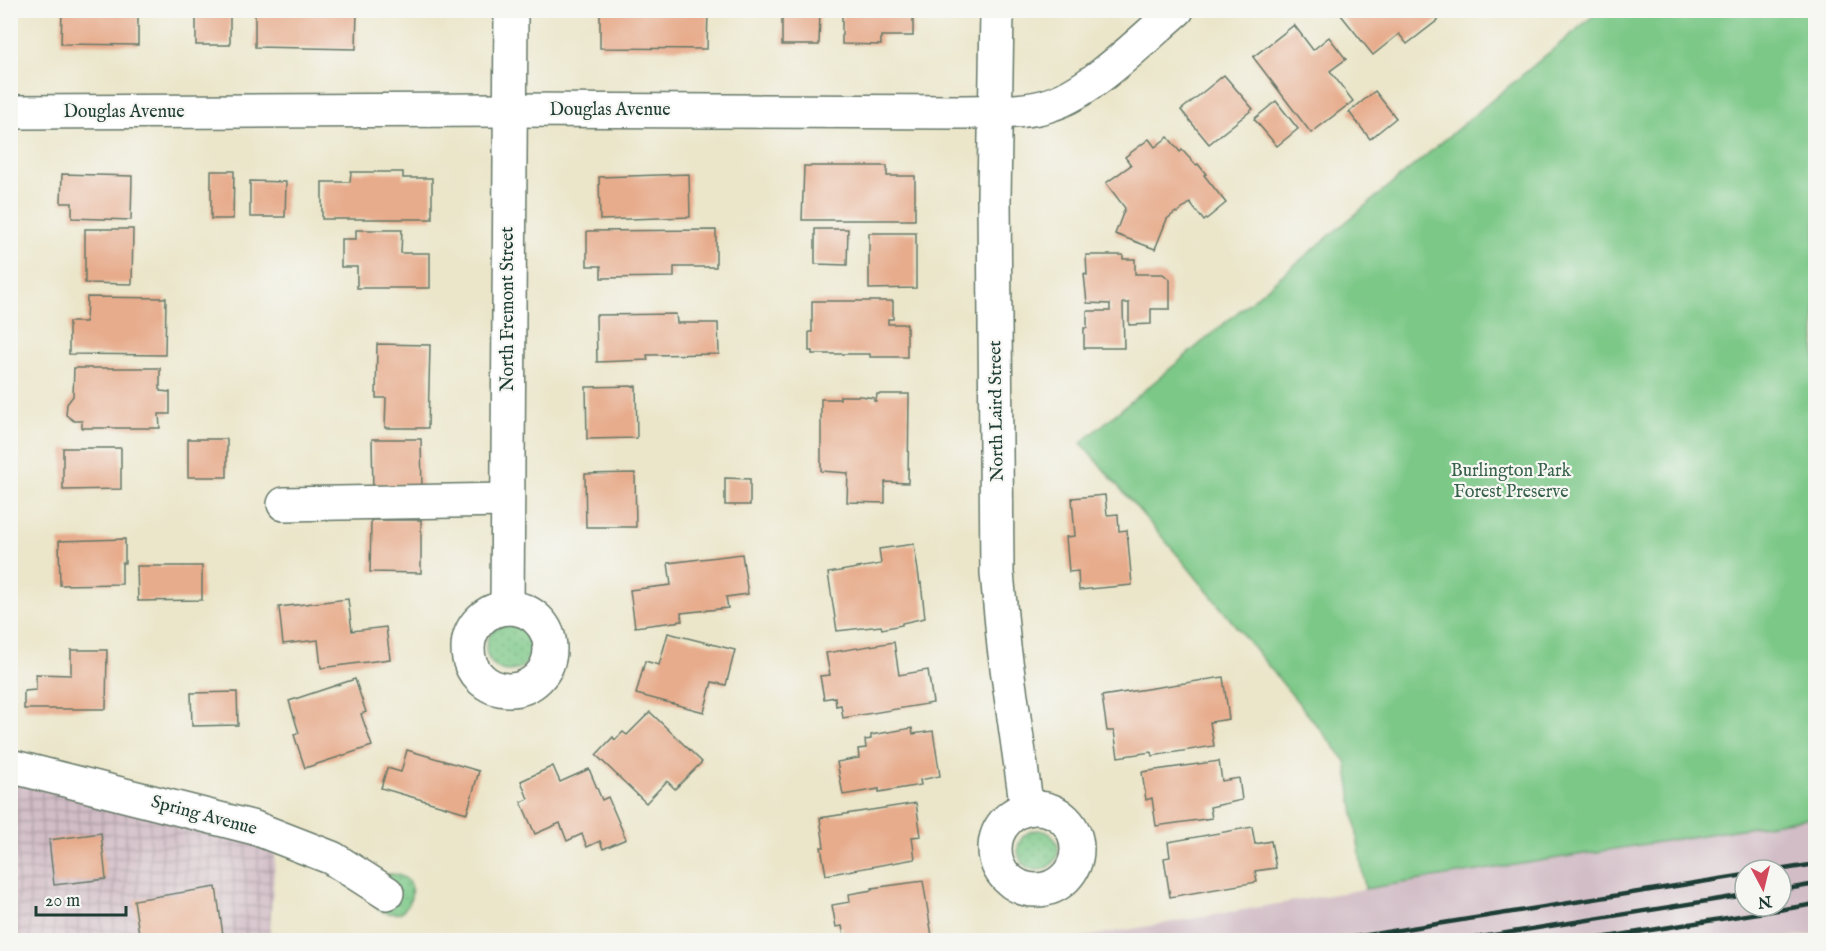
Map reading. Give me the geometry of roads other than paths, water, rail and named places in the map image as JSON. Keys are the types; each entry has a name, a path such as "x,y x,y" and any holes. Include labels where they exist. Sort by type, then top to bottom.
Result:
{"street":[{"name":"North Fremont Street","path":"507,608 511,10"},
{"name":"North Laird Street","path":"997,10 995,111 997,573 1004,647 1027,809"},
{"name":"Douglas Avenue","path":"10,112 995,111 1051,105 1069,96 1088,85 1178,10"},
{"path":"284,504 507,500"},
{"name":"Spring Avenue","path":"10,766 255,828 332,858 387,893"}],"railway":[{"path":"1793,868 1816,864"},
{"path":"1336,940 1733,877"},
{"path":"1793,888 1816,884"},
{"path":"1462,940 1733,897"},
{"path":"1588,940 1816,904"}],"park label":[{"name":"Burlington Park Forest Preserve","path":"1511,481"}]}
